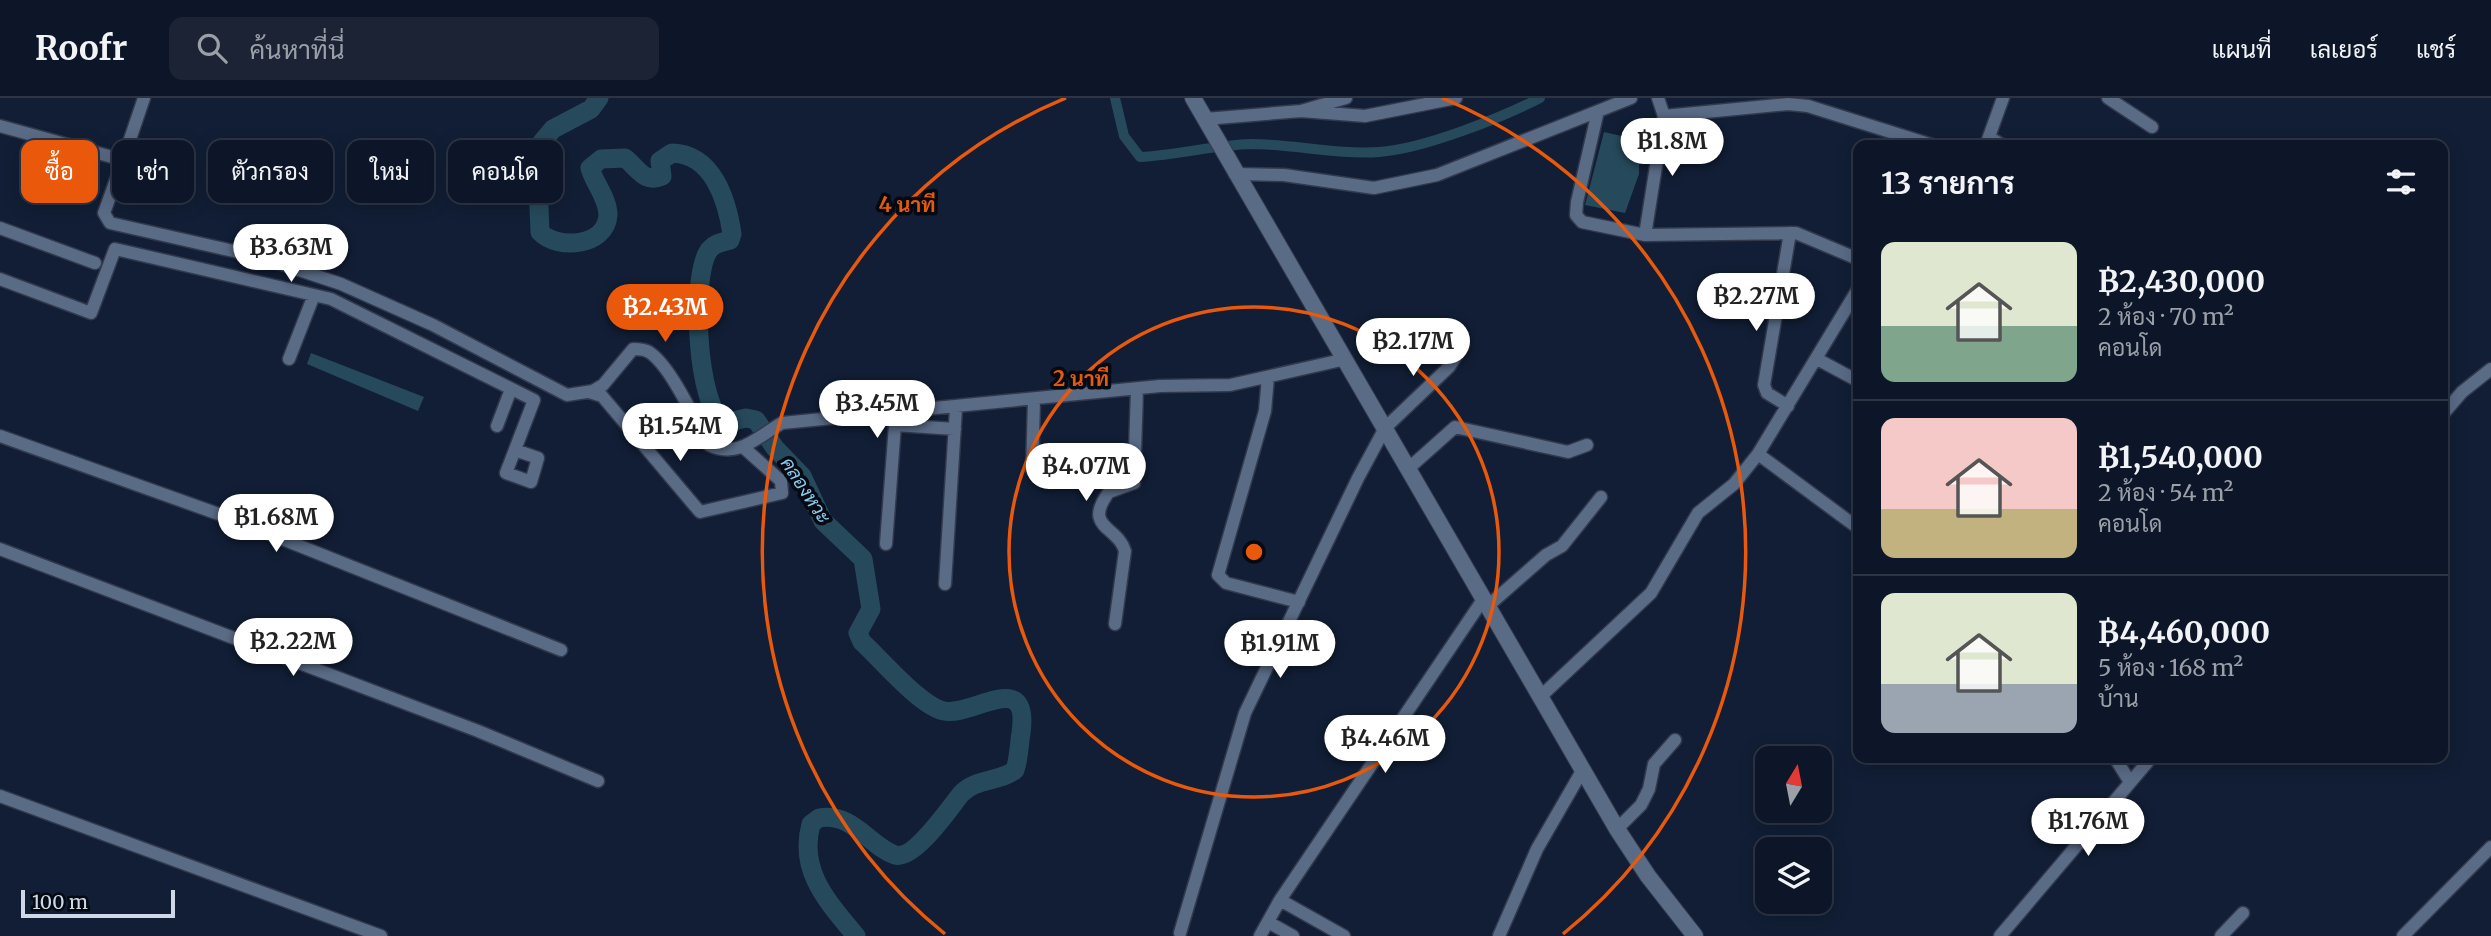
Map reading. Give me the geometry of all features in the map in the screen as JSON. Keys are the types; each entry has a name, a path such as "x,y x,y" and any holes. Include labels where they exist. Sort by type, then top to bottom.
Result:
{"street":[{"path":"130,140 144,98"},
{"path":"1193,98 1617,829 1648,876 1695,936"},
{"path":"1301,111 1346,98"},
{"path":"1205,119 1301,111 1364,116 1456,98"},
{"path":"1235,174 1284,175 1374,188 1437,175 1631,98"},
{"path":"1645,235 1664,116 1658,98"},
{"path":"1988,140 2003,98"},
{"path":"2108,98 2129,104 2152,127"},
{"path":"1664,116 1798,104 1829,111 1917,140"},
{"path":"1598,111 1576,215 1583,222 1645,235 1790,233 1805,235 1853,257"},
{"path":"0,126 112,157"},
{"path":"112,191 104,213 104,218 110,223 260,257 311,273 433,325 568,395 589,392 603,384 633,349 650,352 663,366 709,445 721,451 746,446 782,423 881,412 1034,401 1137,389 1230,385 1346,359"},
{"path":"0,228 94,263"},
{"path":"1788,406 1770,395 1764,385 1790,233"},
{"path":"0,278 91,313 116,249 331,299 534,400 515,450"},
{"path":"289,359 314,295"},
{"path":"1540,697 1651,593 1698,513 1734,484 1758,454 1853,298"},
{"path":"1180,933 1245,713 1385,428 1448,367 1463,345"},
{"path":"1817,359 1853,378"},
{"path":"2448,408 2462,392 2491,369"},
{"path":"1268,377 1265,411 1218,575 1226,583 1299,602"},
{"path":"497,426 511,389"},
{"path":"1115,624 1125,551 1121,540 1102,527 1100,518 1109,492 1135,483 1137,389"},
{"path":"589,392 602,396 700,512 782,493 781,481 746,446"},
{"path":"1032,470 1034,401"},
{"path":"945,584 956,408"},
{"path":"886,544 895,425 955,429"},
{"path":"1409,468 1455,427 1568,452 1587,446"},
{"path":"0,436 227,517 561,650"},
{"path":"1758,454 1853,524"},
{"path":"1260,936 1280,900 1487,602 1546,555 1562,546 1601,497"},
{"path":"0,549 478,731 598,781"},
{"path":"1617,829 1641,805 1649,789 1654,764 1675,740"},
{"path":"2118,763 2130,782"},
{"path":"2000,936 2147,763"},
{"path":"1499,936 1537,849 1583,771"},
{"path":"0,796 381,936"},
{"path":"2403,936 2491,847"},
{"path":"1280,900 1344,936"},
{"path":"2221,936 2243,914"},
{"path":"1268,922 1293,936"}],"water":[{"path":"1604,132 1639,140 1639,174 1625,213 1585,205"},
{"path":"311,353 424,397 418,411 307,364"}],"waterway":[{"name":"คลองหวะ","path":"599,98 591,109 553,129 542,142 537,159 540,232 548,238 568,243 580,242 599,234 608,215 590,168 601,159 625,158 650,178 662,176 660,161 672,153 686,155 708,170 722,194 732,234 730,240 710,249 700,284 698,310 702,368 715,412 725,423 746,418 756,420 775,448 802,476 823,521 863,559 871,609 858,633 862,642 901,681 924,701 944,711 956,711 1008,699 1017,703 1021,713 1015,770 967,789 922,842 903,855 886,851 842,820 819,818 811,824 808,841 812,872 826,899 856,936"},
{"path":"1115,98 1124,136 1140,157 1251,144 1347,152 1397,150 1461,131 1540,98"}]}
